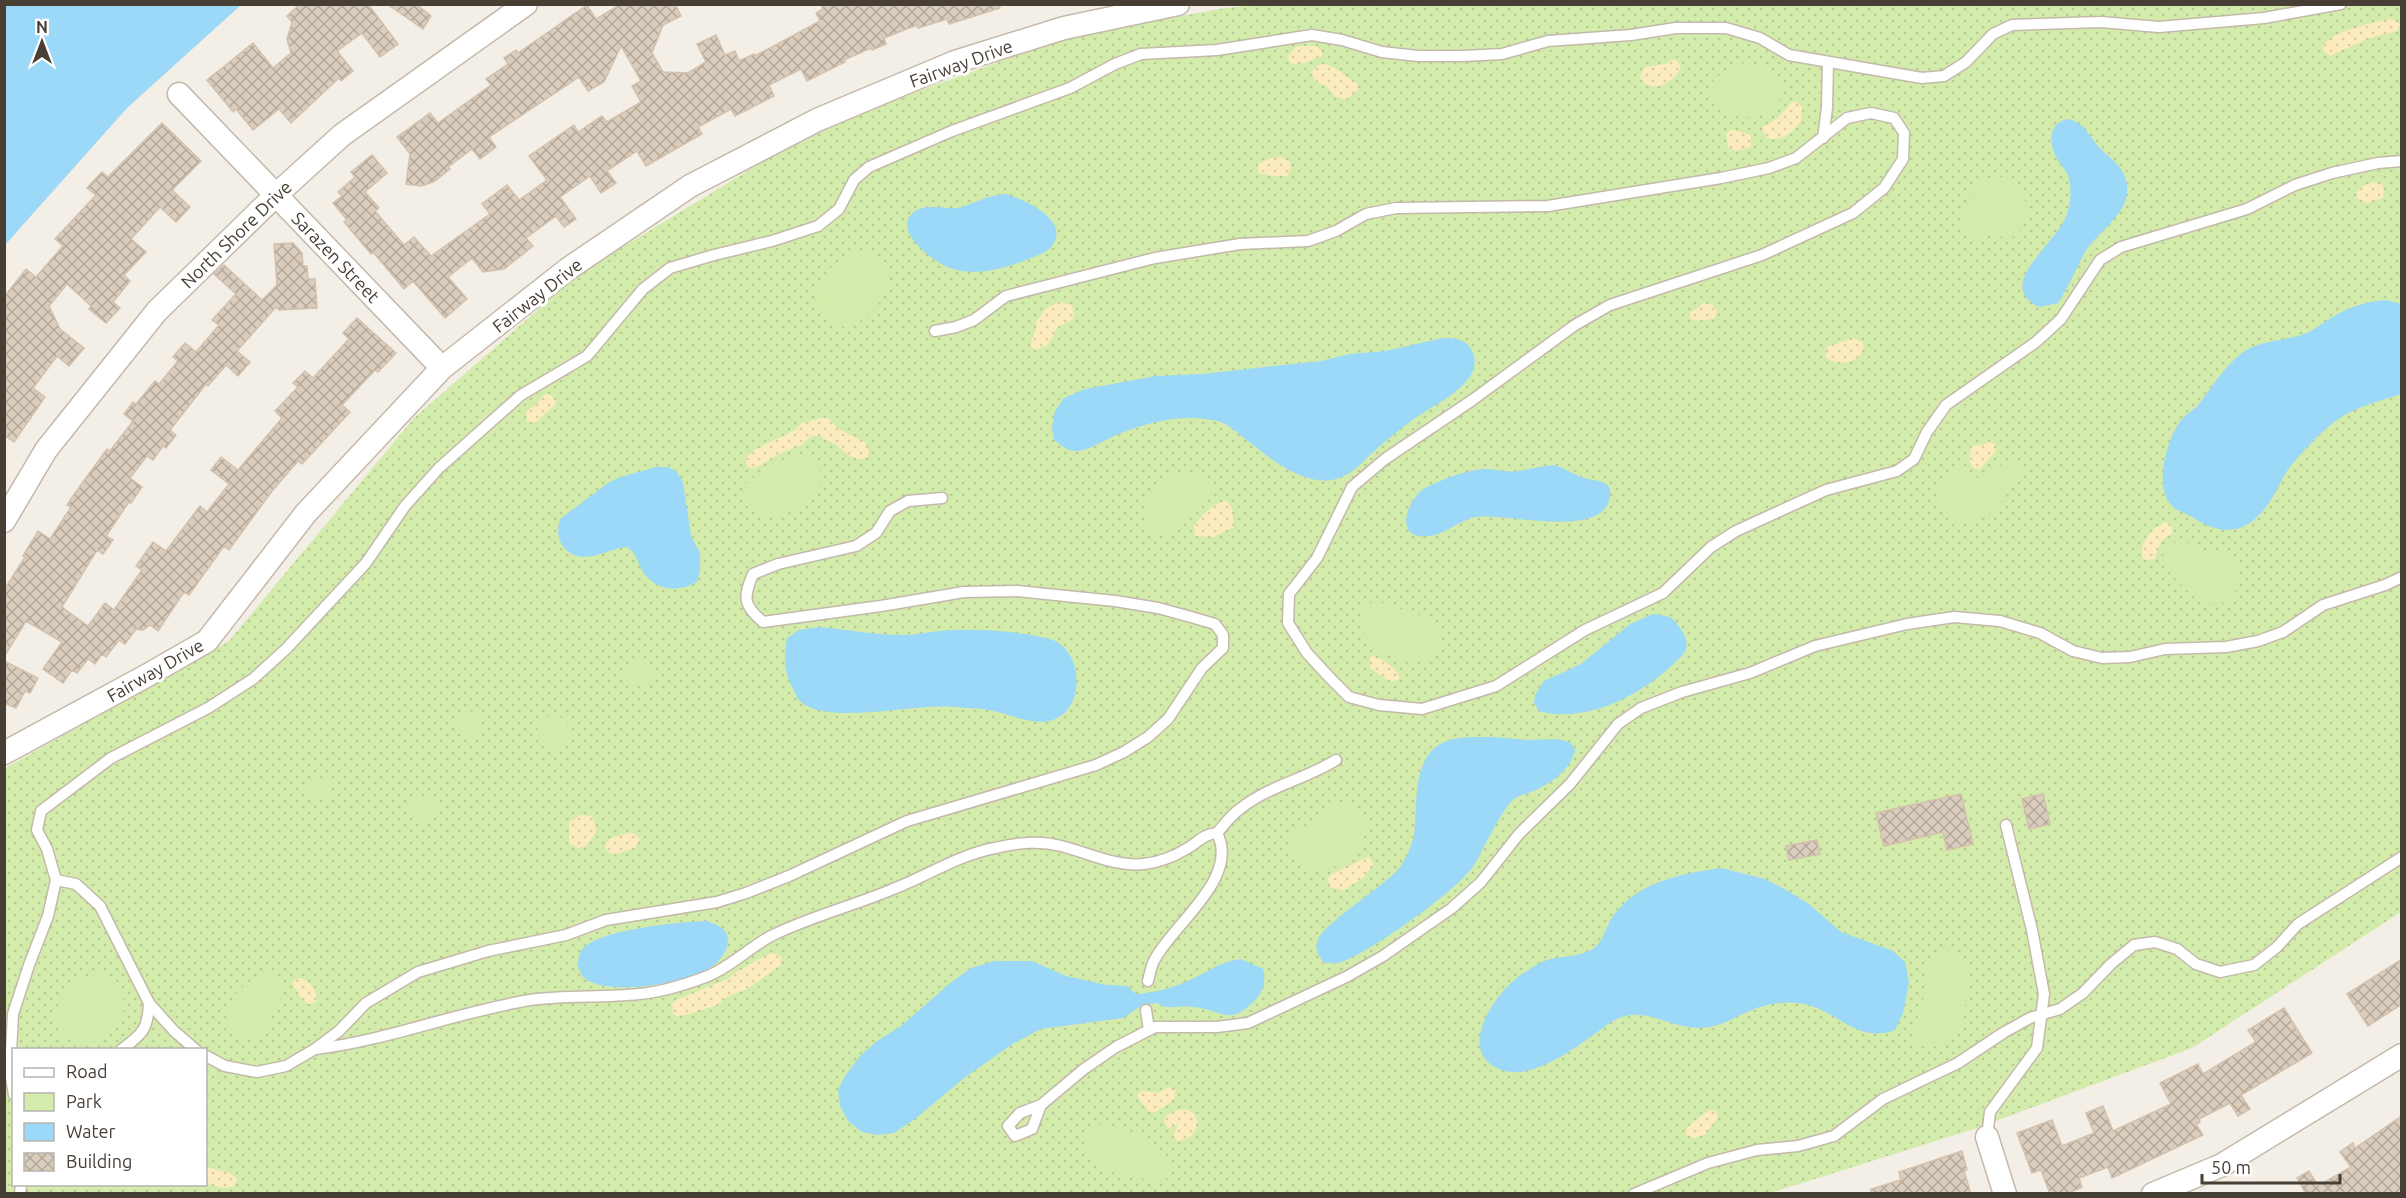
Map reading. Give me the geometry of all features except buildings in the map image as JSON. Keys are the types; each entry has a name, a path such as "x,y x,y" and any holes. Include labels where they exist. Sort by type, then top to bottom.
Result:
{"street":[{"name":"North Shore Drive","path":"4,521 46,450 157,311 277,194 342,135 526,4"},
{"name":"Fairway Drive","path":"4,753 207,640 306,513 442,368 568,269 690,186 817,120 955,62 1064,28 1178,4"},
{"name":"Sarazen Street","path":"179,94 442,368"},
{"path":"2153,1194 2222,1165 2402,1056"},
{"path":"1987,1137 2006,1194"}],"lane":[{"path":"13,1048 14,1014 29,965 48,916 56,880 47,849 37,830 41,811 111,758 208,708 261,672 286,649 366,563 405,506 439,468 521,395 587,356 643,289 670,268 772,241 818,226 839,209 854,180 869,167 952,131 1070,88 1115,64 1141,54 1179,54 1217,50 1312,35 1342,40 1382,52 1418,56 1464,56 1502,54 1548,41 1631,35 1676,28 1726,28 1760,38 1789,55 1922,78 1944,76 1966,62 1993,34 2012,25 2101,22 2159,27 2274,16 2341,4"},
{"path":"1823,138 1828,91 1828,62"},
{"path":"935,331 956,327 974,320 1006,296 1155,258 1240,244 1308,241 1336,231 1366,214 1396,208 1548,207 1688,184 1769,168 1796,158 1847,118 1871,113 1894,118 1905,133 1903,159 1884,188 1853,213 1815,233 1762,255 1610,305 1575,324 1471,401 1385,459 1352,487 1317,558 1289,594 1288,623 1307,653 1349,696 1379,705 1422,709 1496,686 1585,630 1663,593 1711,547 1736,531 1826,490 1897,471 1914,459 1926,432 1946,405 2036,342 2061,319 2100,260 2121,247 2247,209 2295,186 2332,173 2378,163 2402,161"},
{"path":"207,1064 219,1064 257,1072 286,1066 315,1049 366,1004 418,972 488,951 557,938 606,920 717,902 799,872 907,821 1096,765 1124,752 1148,737 1168,719 1202,668 1223,648 1223,635 1215,624 1191,617 1158,608 1115,601 1017,591 963,592 764,622 750,611 745,593 753,574 778,564 856,546 876,534 890,511 908,501 942,498"},
{"path":"1041,1105 1084,1069 1116,1047 1155,1027 1217,1028 1248,1023 1348,976 1383,956 1452,908 1481,882 1519,834 1570,784 1618,724 1641,708 1682,692 1750,673 1815,646 1907,624 1954,617 2000,621 2040,633 2073,651 2102,658 2130,657 2165,649 2226,647 2283,632 2323,605 2385,585 2402,577"},
{"path":"315,1049 382,1037 529,1000 571,995 642,994 677,986 711,975 770,936 804,920 881,895 957,859 992,848 1028,842 1059,846 1120,864 1144,864 1168,859 1207,834 1217,833 1240,809 1278,787 1319,771 1336,760"},
{"path":"1987,1137 1990,1112 2037,1048 2044,994 2032,930 2006,825"},
{"path":"1148,981 1154,960 1208,892 1220,866 1222,843 1217,833"},
{"path":"1634,1194 1708,1163 1757,1150 1798,1146 1834,1136 1883,1099 1958,1063 2030,1018 2060,1009 2083,993 2111,964 2134,945 2155,942 2177,949 2196,964 2220,972 2254,965 2277,947 2298,924 2402,857"},
{"path":"56,880 76,885 100,906 149,1004 194,1048"},
{"path":"124,1048 136,1038 148,1023 149,1004"},
{"path":"1146,1010 1149,1030"},
{"path":"207,1057 219,1064"}],"green space":[{"path":"1267,4 2401,5 2401,912 2192,1048 1974,1129 1767,1194 5,1193 4,769 229,641 414,418 580,273 820,127 1070,36 1226,8"},
{"path":"1748,62 1768,70 1779,80 1782,92 1777,103 1768,112 1754,117 1738,116 1720,109 1711,101 1708,94 1714,80 1722,73"},
{"path":"1995,176 2015,185 2022,194 2026,203 2025,224 2009,239 1995,235 1970,238 1963,231 1961,224 1964,208 1977,186"},
{"path":"856,251 876,255 887,265 889,278 885,293 876,307 864,318 850,325 833,325 822,316 816,307 819,288 832,266"},
{"path":"807,455 814,458 820,475 817,490 808,502 778,515 763,515 751,509 743,495 745,486 750,480 778,463"},
{"path":"2012,459 2019,461 2021,465 2019,476 1991,512 1973,522 1958,523 1946,516 1940,505 1938,491 1944,479 1957,469 1972,476 1985,476"},
{"path":"1185,471 1204,477 1209,484 1210,495 1176,531 1162,535 1153,532 1146,525 1144,514 1146,502 1153,490 1166,479"},
{"path":"2182,541 2207,553 2228,554 2236,559 2240,573 2233,595 2224,602 2213,604 2188,592 2177,581 2168,569 2163,556 2168,547"},
{"path":"1380,602 1434,620 1439,628 1440,642 1433,654 1422,661 1408,661 1393,658 1379,650 1368,639 1361,625 1362,610 1371,603"},
{"path":"637,660 648,661 654,668 656,677 649,686 631,686 625,677 628,665"},
{"path":"468,711 477,715 481,724 477,733 468,737 459,733 455,724 459,715"},
{"path":"554,716 566,721 571,733 566,745 554,750 542,745 537,733 542,721"},
{"path":"316,779 328,781 331,787 330,795 313,801 306,797 305,789"},
{"path":"419,798 432,799 436,803 439,809 433,819 419,821 407,811 408,805"},
{"path":"1342,802 1359,809 1366,821 1364,836 1356,851 1343,863 1326,869 1309,868 1292,855 1290,843 1292,834 1313,822 1333,805"},
{"path":"1943,950 1957,953 1965,963 1967,995 1963,1018 1956,1034 1950,1040 1933,1047 1925,1047 1914,1042 1913,1034 1924,996 1928,965 1933,955"},
{"path":"99,973 111,977 120,987 124,1004 119,1022 114,1029 99,1040 80,1043 62,1036 54,1021 64,995 74,983 89,975"},
{"path":"265,973 276,974 282,978 284,990 263,1033 257,1038 244,1038 236,1033 228,1023 229,1006 241,989"},
{"path":"1105,1124 1124,1129 1150,1142 1171,1162 1171,1177 1142,1179 1118,1173 1097,1163 1091,1158 1084,1140 1092,1129"}],"sand":[{"path":"2392,19 2400,24 2397,31 2369,38 2330,56 2323,50 2323,45 2336,35"},
{"path":"1316,46 1322,52 1322,56 1305,63 1291,64 1287,57 1295,48"},
{"path":"1671,60 1676,60 1681,67 1674,78 1668,82 1656,87 1650,86 1640,77 1644,67 1666,64"},
{"path":"1320,64 1335,68 1357,83 1359,89 1346,100 1336,97 1327,87 1315,81 1311,72"},
{"path":"1792,102 1797,102 1802,107 1801,121 1790,133 1781,138 1766,137 1763,126 1777,119"},
{"path":"1734,130 1751,135 1751,147 1736,151 1728,147 1726,135 1729,131"},
{"path":"1282,157 1290,162 1291,168 1287,176 1259,173 1257,164 1271,158"},
{"path":"2373,182 2381,184 2384,188 2383,198 2366,203 2357,198 2356,194 2361,187"},
{"path":"1059,302 1072,305 1074,315 1072,320 1057,328 1046,346 1035,350 1031,344 1036,322 1046,309"},
{"path":"1704,303 1711,304 1717,310 1715,318 1699,321 1690,319 1690,313"},
{"path":"1853,338 1862,342 1864,348 1853,361 1841,363 1825,357 1827,347"},
{"path":"549,394 556,400 555,405 537,421 531,423 527,421 526,412 544,395"},
{"path":"826,417 839,429 866,443 868,457 855,458 821,436 811,436 801,445 757,467 747,466 745,458 756,449 795,430 802,423"},
{"path":"1989,442 1995,444 1996,451 1980,469 1973,468 1969,460 1971,446"},
{"path":"1226,501 1232,508 1234,527 1214,537 1195,536 1194,526 1200,518 1212,507"},
{"path":"2166,522 2172,526 2172,534 2162,541 2155,559 2144,560 2142,548 2144,542 2151,532"},
{"path":"1371,656 1379,658 1391,667 1400,677 1398,680 1390,682 1369,667"},
{"path":"581,815 591,816 596,832 586,846 579,848 569,844 569,822"},
{"path":"629,833 635,834 640,839 635,848 614,855 605,850 610,839"},
{"path":"1368,857 1373,865 1363,878 1344,890 1329,887 1330,875"},
{"path":"771,953 781,956 781,965 747,989 728,996 717,1005 685,1015 673,1014 672,1004 676,1000 728,979 736,972"},
{"path":"298,978 306,980 312,986 316,993 316,1002 309,1004 302,999 292,982"},
{"path":"1169,1087 1175,1090 1175,1099 1156,1112 1149,1112 1137,1096 1141,1091 1158,1093"},
{"path":"1177,1110 1192,1113 1197,1123 1192,1135 1177,1141 1173,1136 1178,1124 1169,1128 1164,1122 1166,1116"},
{"path":"1709,1110 1716,1111 1718,1118 1704,1135 1694,1138 1686,1135 1687,1127"},
{"path":"207,1167 230,1173 237,1179 234,1186 226,1188 207,1184"}],"water":[{"path":"5,4 241,5 127,108 5,245"},
{"path":"2069,119 2083,127 2120,168 2126,179 2127,196 2118,214 2089,246 2058,303 2039,307 2026,297 2022,286 2033,262 2063,222 2068,210 2070,182 2053,149 2052,136 2056,125"},
{"path":"1005,194 1033,206 1051,220 1056,228 1056,237 1047,251 998,269 964,271 953,269 936,261 921,249 909,233 907,225 909,217 917,210 927,207 962,207 988,197"},
{"path":"2386,300 2401,304 2401,394 2372,403 2336,420 2296,459 2266,507 2249,524 2228,530 2217,529 2172,506 2166,498 2163,487 2164,463 2171,439 2181,420 2198,405 2235,359 2250,348 2311,331 2354,306"},
{"path":"1443,338 1459,340 1471,349 1475,361 1466,382 1401,429 1351,472 1336,479 1324,481 1299,475 1275,461 1230,427 1201,418 1153,423 1078,451 1068,449 1054,440 1052,428 1055,411 1064,398 1085,389 1156,376 1202,374 1321,361 1350,354 1385,351"},
{"path":"1554,465 1607,485 1610,489 1610,496 1604,510 1591,518 1573,521 1552,522 1476,517 1442,533 1430,536 1419,536 1411,533 1407,528 1407,513 1422,490 1455,475 1475,470 1514,471"},
{"path":"656,467 668,467 677,472 683,483 691,536 700,553 697,582 689,586 672,589 657,585 645,574 634,553 627,547 581,557 566,550 558,535 560,519 608,483"},
{"path":"1653,614 1667,616 1673,620 1682,631 1687,643 1685,652 1669,668 1625,698 1591,711 1556,714 1539,711 1534,703 1535,695 1544,681 1581,664 1630,624"},
{"path":"820,627 905,635 951,630 988,630 1050,639 1061,644 1069,653 1074,665 1076,690 1065,712 1055,719 1039,722 989,710 953,707 851,713 814,709 800,701 789,681 785,651 787,638 799,630"},
{"path":"1492,737 1528,740 1558,739 1571,743 1575,750 1569,764 1552,781 1516,798 1509,804 1474,865 1450,890 1410,921 1368,949 1338,963 1324,963 1317,948 1321,935 1341,915 1382,884 1405,859 1414,836 1416,798 1421,772 1432,750 1453,739"},
{"path":"1721,868 1765,879 1809,904 1841,932 1893,951 1905,962 1909,982 1903,1013 1895,1030 1868,1033 1811,1006 1798,1003 1771,1004 1705,1028 1681,1026 1648,1016 1622,1017 1612,1021 1564,1055 1525,1071 1502,1070 1487,1061 1480,1049 1480,1035 1485,1019 1493,1004 1516,979 1544,961 1591,950 1602,939 1610,920 1623,904 1648,887 1690,873"},
{"path":"707,921 726,933 728,943 718,962 699,974 646,986 609,987 583,977 577,965 581,951 589,943 603,937 640,928"},
{"path":"1241,959 1263,969 1264,981 1259,996 1239,1013 1226,1015 1204,1009 1166,1007 1157,1003 1141,1006 1123,1018 1041,1029 1014,1043 964,1078 915,1119 894,1133 878,1135 862,1132 848,1121 840,1106 838,1090 860,1056 877,1041 901,1026 971,968 995,961 1032,961 1066,976 1107,985 1127,986 1136,994 1170,988 1220,964"}]}
